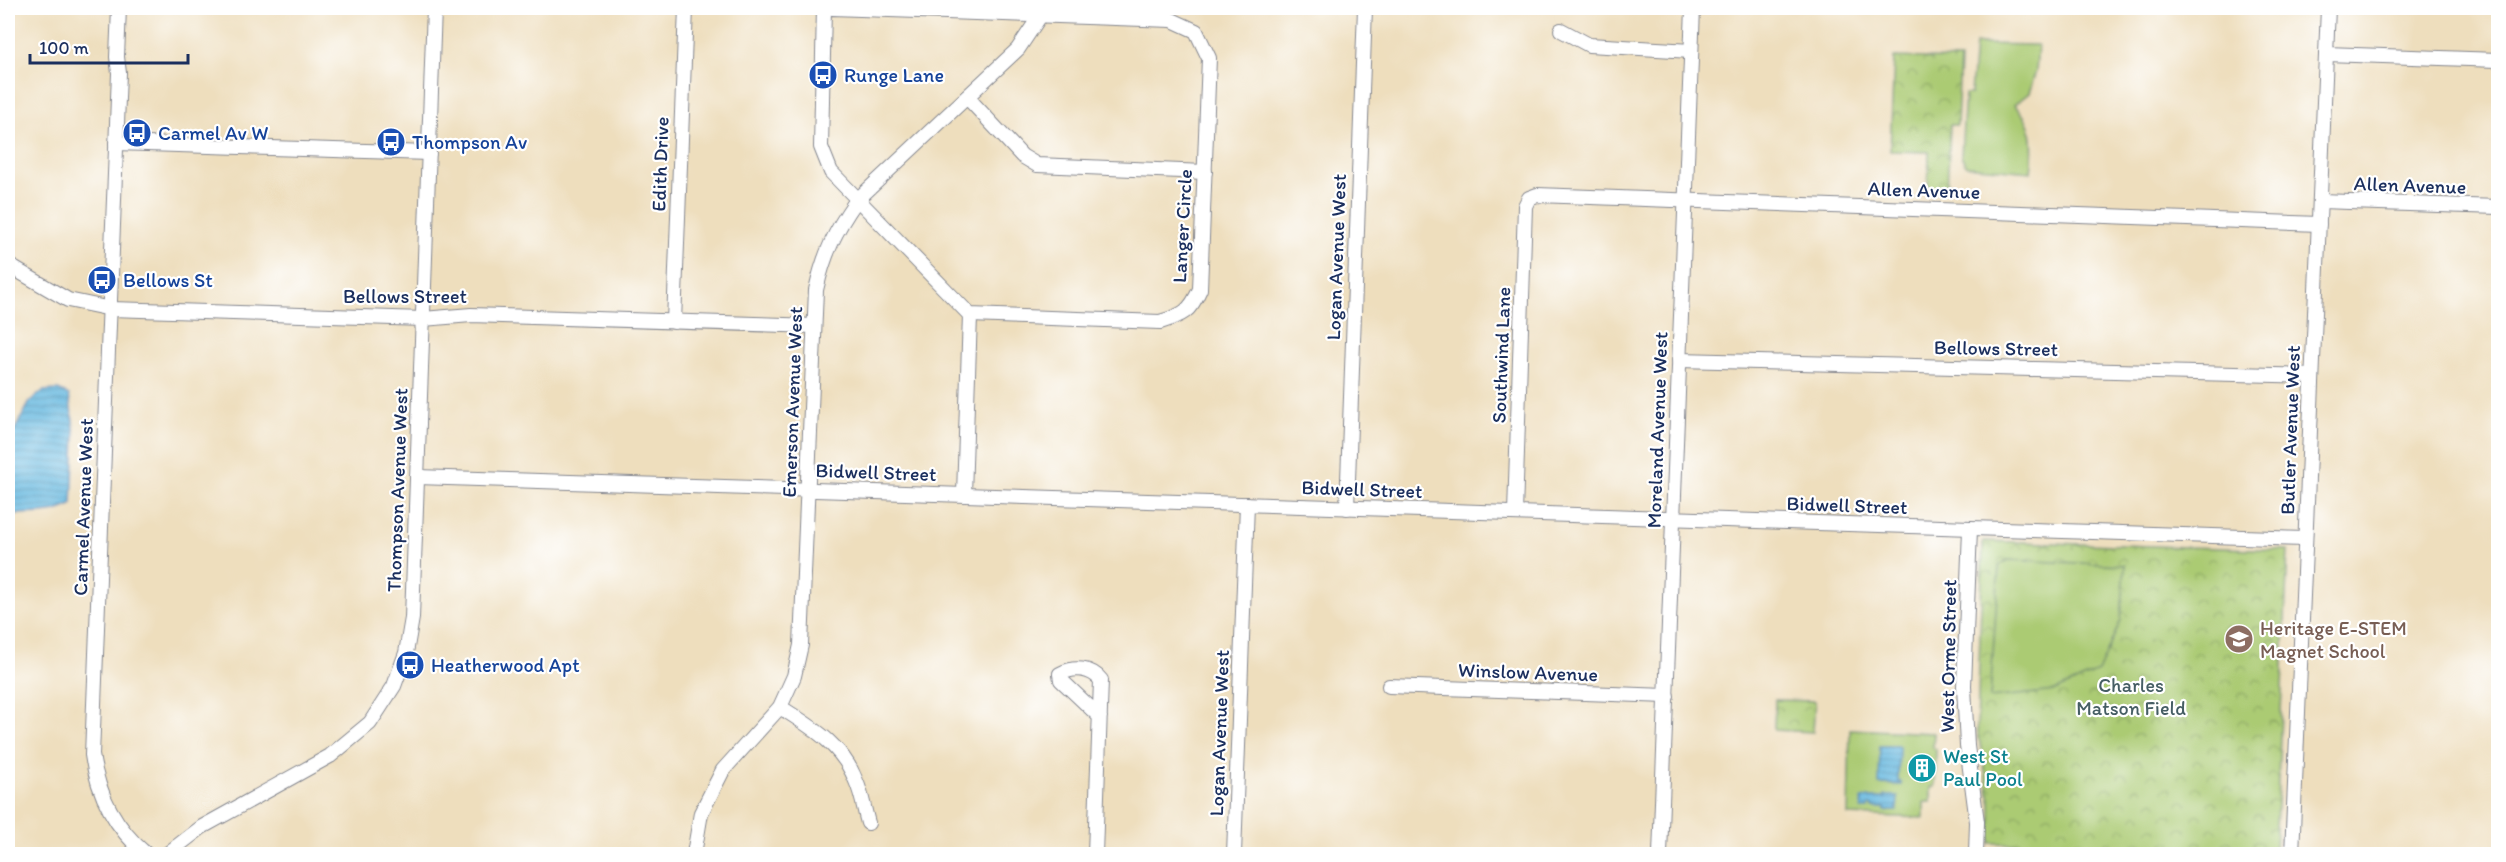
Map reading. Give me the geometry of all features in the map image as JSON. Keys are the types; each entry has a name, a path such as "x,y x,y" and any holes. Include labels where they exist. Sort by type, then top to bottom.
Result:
{"street":[{"name":"Carmel Avenue West","path":"119,8 111,309 92,755 101,794 131,842 146,855"},
{"name":"Thompson Avenue West","path":"167,855 202,827 335,752 369,723 393,686 406,650 412,618 434,8"},
{"name":"Edith Drive","path":"674,322 686,8"},
{"path":"824,8 821,147 831,172 856,201 970,315 964,494"},
{"name":"Langer Circle","path":"832,8 1043,11 1172,20 1196,31 1209,58 1200,289 1193,304 1181,316 1160,322 970,315"},
{"name":"Logan Avenue West","path":"1347,508 1365,8"},
{"name":"Moreland Avenue West","path":"1660,855 1693,8"},
{"name":"Butler Avenue West","path":"2292,855 2328,8"},
{"name":"Emerson Avenue West","path":"694,855 701,813 723,770 780,707 794,676 801,645 816,290 823,258 837,228 856,201 1018,49 1043,11"},
{"path":"1561,30 1589,45 1691,51"},
{"path":"2326,54 2499,60"},
{"path":"967,97 1022,156 1037,165 1205,172"},
{"path":"116,143 429,153"},
{"name":"Allen Avenue","path":"1529,198 1537,195 2319,224"},
{"name":"Southwind Lane","path":"1515,513 1525,206 1529,198"},
{"name":"Allen Avenue","path":"2320,201 2499,207"},
{"name":"Bellows Street","path":"8,265 68,300 111,309 423,319 471,315 814,326"},
{"name":"Bellows Street","path":"1679,360 2312,376"},
{"name":"Bidwell Street","path":"417,477 2305,539"},
{"name":"Logan Avenue West","path":"1234,855 1247,504"},
{"name":"West Orme Street","path":"1970,529 1964,686 1967,746 1977,822 1976,855"},
{"name":"Winslow Avenue","path":"1389,686 1667,696"},
{"path":"780,707 820,732 842,753 856,781 868,822"},
{"path":"1095,855 1100,717"}],"green space":[{"path":"1975,44 2038,45 2036,71 2029,93 2014,105 2026,119 2032,136 2031,172 1967,166 1961,156 1965,94 1971,94"},
{"path":"1894,57 1960,59 1957,125 1950,125 1947,190 1928,189 1929,152 1890,151"},
{"name":"Charles Matson Field","path":"1983,541 2288,550 2275,852 1990,843 1991,805 1977,727"},
{"path":"2007,560 2125,565 2121,620 2098,672 2055,691 1990,698 1999,566"},
{"path":"1775,700 1815,701 1813,732 1774,730"},
{"path":"1850,729 1934,733 1935,787 1931,787 1931,802 1924,802 1924,818 1848,815"}],"water":[{"path":"58,390 69,395 75,435 72,504 49,512 8,514 8,442 30,402 43,391"},
{"path":"1880,746 1899,746 1898,782 1901,782 1901,785 1879,784"},
{"path":"1885,796 1898,796 1897,811 1885,811 1885,808 1873,808 1872,805 1869,809 1862,809 1862,798 1885,798"}],"place":[{"name":"Runge Lane","path":"823,75"},
{"name":"Carmel Av W","path":"137,133"},
{"name":"Thompson Av","path":"391,142"},
{"name":"Bellows St","path":"102,280"},
{"name":"Heritage E-STEM Magnet School","path":"2239,639"},
{"name":"Heatherwood Apt","path":"410,665"},
{"name":"West St Paul Pool","path":"1922,768"}]}
